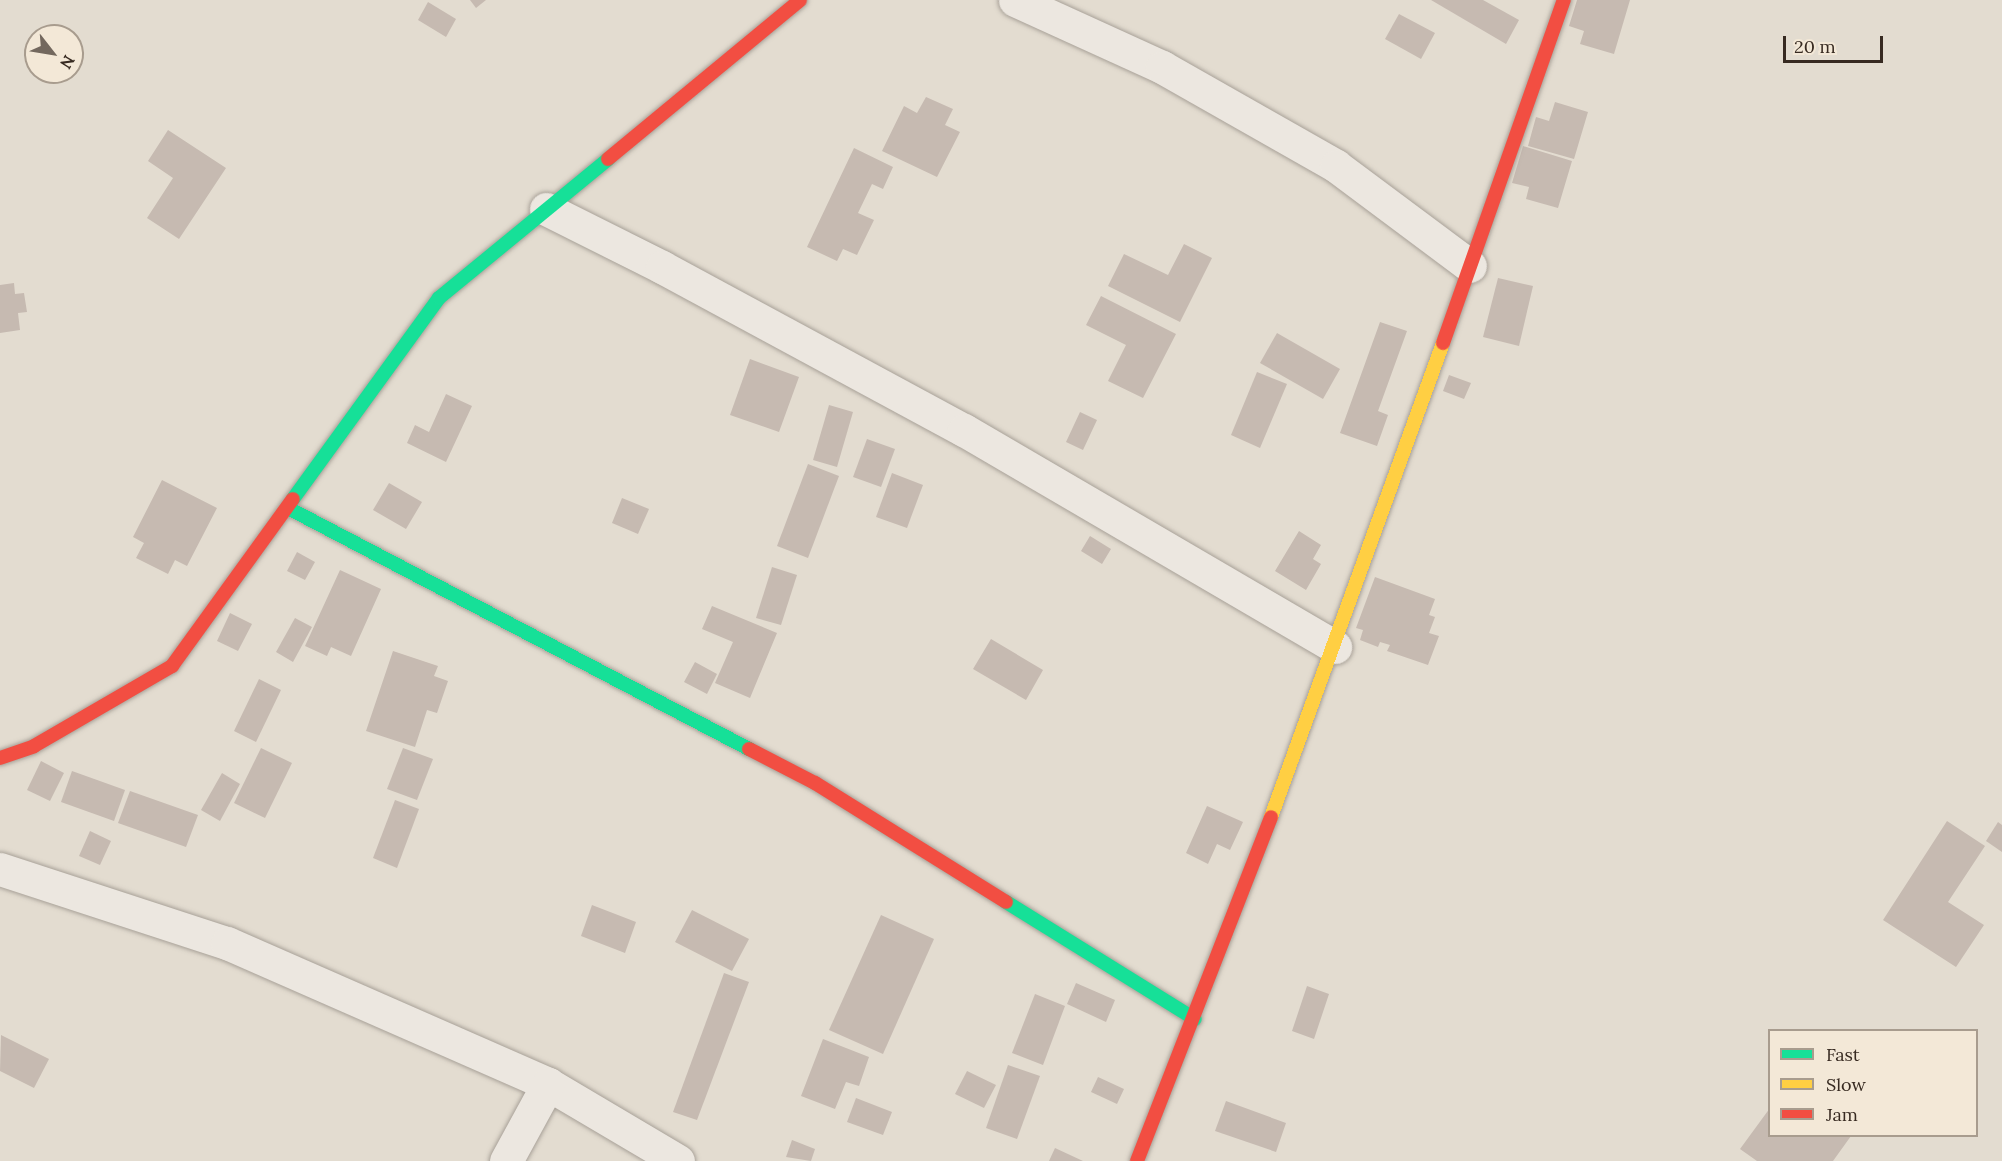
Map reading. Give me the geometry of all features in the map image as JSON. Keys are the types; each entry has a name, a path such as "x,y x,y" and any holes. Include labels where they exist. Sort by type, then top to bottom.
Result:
{"street":[{"path":"0,758 34,746 172,666 439,297 800,0"},
{"path":"1016,0 1162,67 1336,166 1470,266"},
{"path":"1137,1161 1195,1019 1335,647 1564,0"},
{"path":"546,209 662,267 964,430 1335,647"},
{"path":"288,508 815,783 1195,1019"},
{"path":"0,869 227,943 548,1084 678,1161"},
{"path":"506,1161 548,1084"}],"building":[{"path":"470,0 486,0 476,8"},
{"path":"1431,0 1483,0 1519,20 1506,44"},
{"path":"1577,0 1630,0 1614,54 1580,44 1584,31 1569,26"},
{"path":"428,2 456,19 446,37 418,20"},
{"path":"1399,14 1435,33 1421,59 1385,39"},
{"path":"926,97 953,109 945,125 960,132 937,177 882,151 904,106 917,113"},
{"path":"1555,102 1588,112 1574,159 1528,146 1536,117 1549,121"},
{"path":"168,130 226,168 179,239 147,218 173,178 148,161"},
{"path":"1523,146 1572,161 1558,208 1526,199 1529,187 1512,183"},
{"path":"854,148 893,167 883,189 872,184 858,213 874,220 857,255 843,249 837,261 807,247"},
{"path":"1184,244 1212,258 1180,322 1108,286 1124,254 1168,275"},
{"path":"1498,278 1533,286 1519,346 1483,337"},
{"path":"14,283 15,294 24,293 27,312 18,313 20,330 0,333 0,285"},
{"path":"1101,296 1176,334 1143,398 1108,381 1126,345 1086,325"},
{"path":"1380,322 1407,331 1378,411 1388,415 1377,446 1340,433"},
{"path":"1277,333 1340,369 1323,399 1260,363"},
{"path":"750,359 799,377 779,432 730,415"},
{"path":"1257,372 1287,384 1260,448 1231,435"},
{"path":"1449,375 1471,383 1464,399 1443,391"},
{"path":"446,394 472,406 446,462 407,443 415,425 429,432"},
{"path":"829,405 853,412 837,467 813,460"},
{"path":"1080,412 1097,420 1083,450 1066,442"},
{"path":"867,439 895,449 881,487 853,477"},
{"path":"808,464 839,476 808,558 777,546"},
{"path":"892,473 923,485 907,528 876,517"},
{"path":"162,480 217,508 187,566 175,560 168,574 136,558 144,543 133,537"},
{"path":"389,483 422,502 406,529 373,510"},
{"path":"622,498 649,509 638,534 612,523"},
{"path":"1299,531 1321,545 1313,559 1321,564 1306,590 1275,571"},
{"path":"1090,536 1111,549 1102,564 1081,551"},
{"path":"297,552 315,562 305,580 287,571"},
{"path":"772,567 797,575 781,625 756,618"},
{"path":"340,570 381,589 351,656 331,647 327,656 305,646"},
{"path":"1375,577 1435,599 1429,615 1435,617 1429,633 1439,636 1428,665 1387,651 1390,645 1380,642 1378,647 1360,640 1363,630 1356,628"},
{"path":"712,606 777,633 750,698 715,683 733,642 702,629"},
{"path":"230,613 252,624 238,651 217,641"},
{"path":"295,618 312,627 293,662 276,652"},
{"path":"991,639 1043,670 1026,700 973,669"},
{"path":"393,651 438,666 434,676 448,681 437,713 427,710 415,747 366,731"},
{"path":"695,662 717,674 707,694 684,682"},
{"path":"259,679 281,690 256,742 234,731"},
{"path":"261,748 292,763 265,818 234,803"},
{"path":"403,748 433,759 417,800 387,789"},
{"path":"41,761 64,773 50,801 27,790"},
{"path":"72,771 125,790 114,821 61,802"},
{"path":"222,773 240,784 220,821 201,810"},
{"path":"130,791 198,815 186,847 118,823"},
{"path":"395,800 419,809 397,868 373,858"},
{"path":"1207,806 1243,822 1230,850 1217,844 1208,864 1186,853"},
{"path":"1947,821 1985,846 1948,902 1984,925 1956,967 1883,920"},
{"path":"1998,822 2002,825 2002,852 1986,841"},
{"path":"90,831 111,841 100,865 79,856"},
{"path":"592,905 636,922 625,953 581,936"},
{"path":"692,910 749,939 732,971 675,942"},
{"path":"881,915 934,939 883,1054 829,1030"},
{"path":"724,973 749,982 697,1120 673,1112"},
{"path":"1076,983 1115,1000 1106,1022 1067,1004"},
{"path":"1307,986 1329,994 1314,1039 1292,1031"},
{"path":"1035,994 1065,1006 1043,1065 1012,1053"},
{"path":"1,1035 49,1059 34,1088 0,1071"},
{"path":"823,1039 869,1057 859,1086 846,1082 835,1109 801,1096"},
{"path":"1008,1065 1040,1076 1017,1139 986,1128"},
{"path":"967,1071 996,1085 984,1108 955,1094"},
{"path":"1098,1077 1124,1089 1117,1104 1091,1092"},
{"path":"856,1098 892,1112 883,1135 847,1122"},
{"path":"1226,1101 1286,1123 1276,1152 1215,1131"},
{"path":"1768,1111 1768,1137 1850,1137 1833,1161 1757,1161 1740,1149"},
{"path":"792,1140 815,1149 811,1161 786,1157"},
{"path":"1055,1148 1083,1161 1049,1161"}],"traffic: fast":[{"path":"293,499 439,298 608,159"},
{"path":"288,508 749,749"},
{"path":"1006,902 1195,1019"}],"traffic: slow":[{"path":"1271,817 1443,343"}],"traffic: jam":[{"path":"608,159 800,0"},
{"path":"1443,343 1564,0"},
{"path":"0,758 34,746 172,666 293,499"},
{"path":"749,749 815,783 1006,902"},
{"path":"1137,1161 1271,817"}]}
